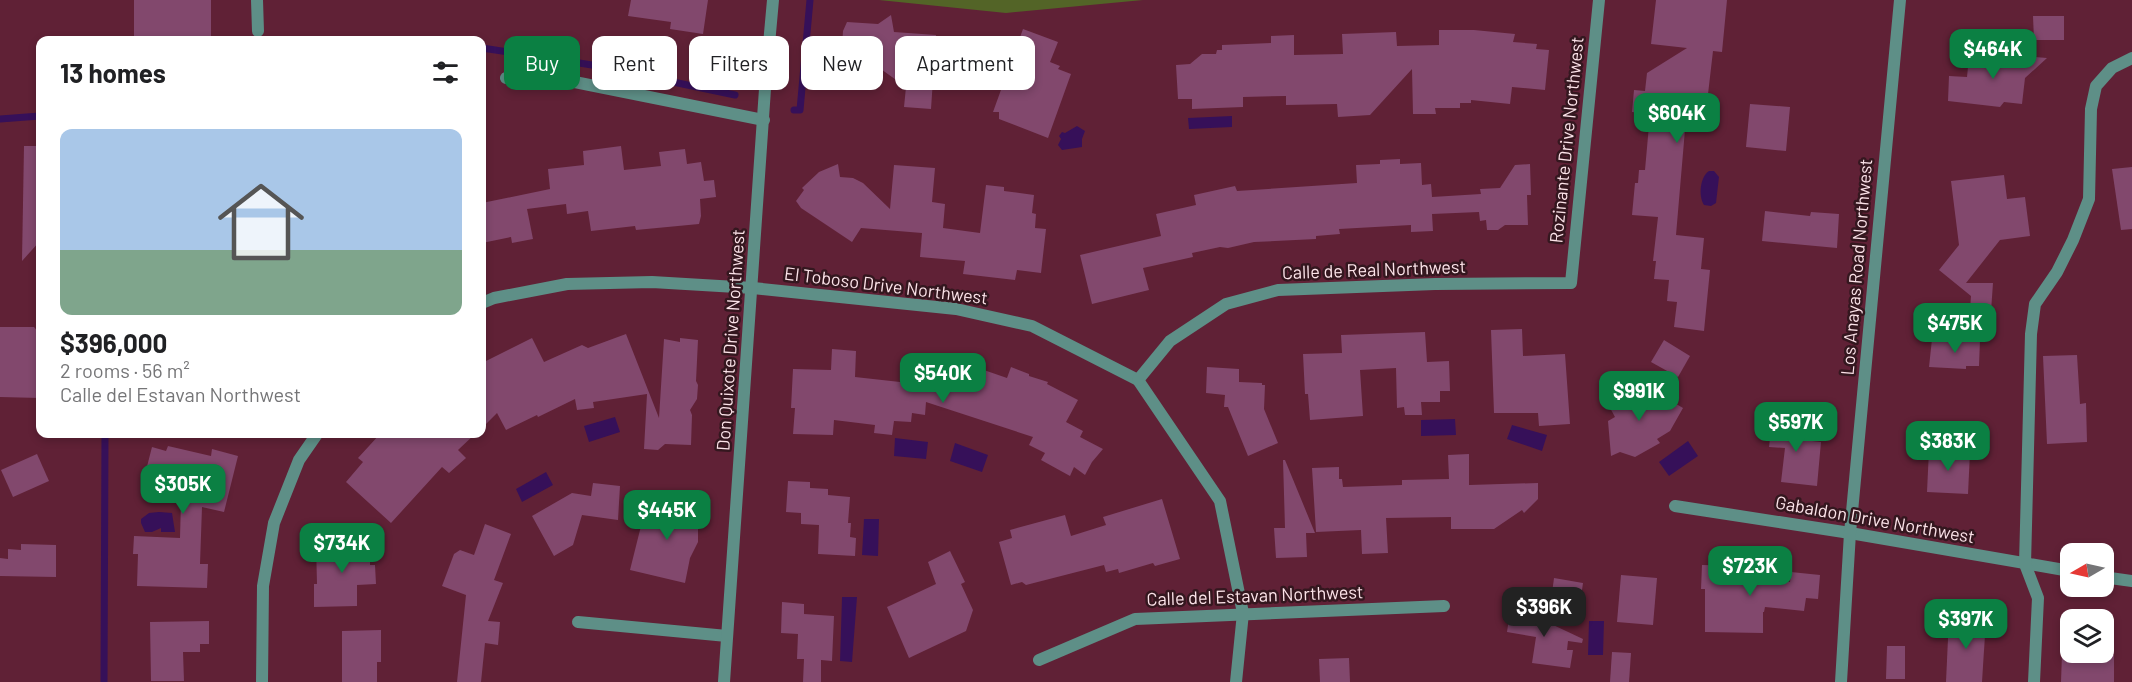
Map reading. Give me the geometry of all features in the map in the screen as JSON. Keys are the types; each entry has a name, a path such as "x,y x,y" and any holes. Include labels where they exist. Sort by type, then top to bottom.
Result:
{"street":[{"path":"257,0 258,31"},
{"name":"Don Quixote Drive Northwest","path":"724,682 773,0"},
{"name":"Rozinante Drive Northwest","path":"1571,283 1599,0"},
{"name":"Los Anayas Road Northwest","path":"1841,682 1850,533 1900,0"},
{"path":"2034,682 2038,598 2025,564 2031,334 2035,304 2057,272 2073,240 2089,199 2091,110 2096,86 2112,68 2132,58"},
{"path":"580,83 764,120"},
{"name":"El Toboso Drive Northwest","path":"486,301 567,284 652,282 753,288 956,309 1032,326 1138,380 1220,501 1243,613 1236,682"},
{"name":"Calle de Real Northwest","path":"1138,380 1170,341 1226,304 1278,290 1436,284 1571,283"},
{"path":"262,682 263,586 274,524 299,460 314,438"},
{"name":"Gabaldon Drive Northwest","path":"1675,506 1850,533 2060,569"},
{"path":"2114,579 2132,581"},
{"name":"Calle del Estavan Northwest","path":"1039,660 1135,619 1444,606"},
{"path":"578,622 727,636"}],"green space":[{"path":"879,0 1143,0 1006,13"}],"shaded area":[{"path":"1232,116 1232,127 1189,129 1188,118"},
{"path":"1077,126 1085,131 1082,147 1062,150 1058,145 1061,139 1059,136 1062,132 1065,133"},
{"path":"1709,171 1714,171 1719,177 1716,203 1711,206 1704,205 1701,192 1702,182"},
{"path":"615,417 620,432 589,442 584,426"},
{"path":"1455,419 1456,435 1421,436 1421,420"},
{"path":"1512,425 1547,435 1542,451 1507,439"},
{"path":"895,438 928,442 926,459 894,456"},
{"path":"1688,441 1698,456 1669,476 1659,462"},
{"path":"955,443 988,455 982,472 950,461"},
{"path":"546,472 553,485 522,502 516,489"},
{"path":"149,513 172,513 175,532 161,532 161,528 145,532 141,519"},
{"path":"864,519 879,519 878,556 862,555"},
{"path":"842,597 857,597 852,662 840,661"},
{"path":"1589,621 1604,621 1603,655 1588,655"}],"building":[{"path":"134,0 211,0 211,36 134,36"},
{"path":"631,0 708,0 703,34 670,29 671,22 628,16"},
{"path":"1656,0 1727,0 1722,52 1713,51 1705,120 1686,118 1676,235 1704,238 1701,269 1710,270 1704,331 1674,327 1677,302 1667,301 1669,280 1654,279 1656,261 1653,261 1658,217 1632,215 1635,183 1638,183 1639,170 1645,170 1650,114 1632,112 1634,90 1645,91 1647,73 1687,48 1651,44"},
{"path":"891,15 894,32 936,36 895,36 895,79 883,71 883,36 843,36 847,22 878,24"},
{"path":"2033,16 2064,16 2064,40 2034,40"},
{"path":"1023,29 1058,42 1050,62 1060,66 1058,69 1071,74 1048,138 999,119 999,112 993,112 1001,90 1035,90 1035,36 1020,36"},
{"path":"1439,30 1474,30 1515,34 1513,42 1537,44 1536,49 1549,50 1545,90 1512,87 1510,104 1471,100 1471,103 1460,103 1460,108 1435,108 1436,114 1413,114 1412,69 1370,115 1338,117 1337,104 1286,105 1286,96 1243,97 1243,107 1192,109 1192,99 1178,99 1176,65 1190,64 1202,54 1216,54 1217,50 1222,50 1222,45 1271,43 1271,36 1294,35 1294,55 1343,54 1342,34 1396,32 1397,46 1439,45"},
{"path":"1969,52 2047,58 2025,78 2022,104 2004,102 2000,107 1948,101 1949,76 1967,77 1970,65"},
{"path":"906,90 932,90 931,109 904,107"},
{"path":"1750,104 1790,107 1786,151 1746,147"},
{"path":"24,146 36,146 36,245 22,261"},
{"path":"621,146 624,170 661,166 659,152 685,149 687,164 701,162 704,181 714,180 716,197 700,199 699,224 636,230 635,226 591,231 588,211 567,214 566,204 527,209 533,239 512,243 511,237 486,242 486,202 550,189 548,169 584,165 583,151"},
{"path":"1400,159 1400,164 1421,163 1422,185 1431,184 1432,197 1481,194 1480,189 1500,188 1515,165 1530,164 1531,195 1527,195 1528,225 1505,225 1498,230 1487,230 1486,220 1480,221 1479,212 1432,214 1433,231 1411,232 1411,225 1339,229 1340,234 1316,236 1316,239 1254,242 1228,248 1220,247 1192,253 1193,257 1143,268 1149,290 1092,304 1080,255 1161,236 1156,214 1196,205 1194,195 1235,186 1237,191 1357,183 1356,165 1380,164 1380,160"},
{"path":"838,164 840,177 853,178 863,183 890,209 894,165 935,168 932,202 945,204 943,228 980,233 986,185 1004,187 1004,191 1034,195 1032,213 1036,214 1035,228 1046,229 1041,273 1017,270 1015,280 963,274 965,261 920,257 922,233 861,228 852,242 801,208 796,201 804,190 802,188 819,172"},
{"path":"2132,167 2132,229 2121,230 2112,169"},
{"path":"2004,175 2007,199 2025,197 2030,236 2000,240 1966,283 1993,283 1989,340 1968,338 1971,296 1939,270 1959,245 1951,181"},
{"path":"1765,211 1810,216 1811,212 1839,214 1837,248 1762,241"},
{"path":"0,327 34,327 36,329 36,398 0,397"},
{"path":"1522,329 1523,356 1565,354 1570,424 1539,426 1538,413 1494,413 1491,330"},
{"path":"1425,332 1427,362 1449,361 1450,391 1440,391 1440,402 1421,402 1422,415 1405,415 1404,407 1397,408 1396,368 1360,370 1363,416 1310,420 1308,394 1305,394 1303,354 1342,353 1341,335"},
{"path":"626,334 659,418 664,339 680,342 680,338 698,340 697,399 690,410 692,415 691,445 665,444 658,450 644,449 647,394 593,402 594,408 577,410 575,399 506,430 497,413 486,424 486,361 532,338 544,362 582,345 588,348"},
{"path":"1932,339 1980,340 1979,366 1966,366 1966,369 1929,367"},
{"path":"1664,340 1690,356 1678,377 1651,362"},
{"path":"832,349 856,351 855,377 918,384 921,356 952,359 1007,378 1011,367 1048,382 1047,384 1078,400 1066,422 1083,431 1080,437 1103,449 1085,475 1074,467 1070,476 1041,460 1045,453 1029,445 1033,437 926,402 925,415 912,413 911,422 894,421 892,435 874,433 875,425 834,420 833,435 793,434 795,408 791,408 793,369 831,370"},
{"path":"2077,355 2080,404 2086,403 2087,442 2047,444 2043,356"},
{"path":"1207,367 1239,369 1239,382 1265,385 1264,409 1278,443 1248,456 1228,407 1224,407 1225,395 1206,393"},
{"path":"1620,387 1629,406 1644,398 1649,400 1656,392 1683,408 1670,431 1657,439 1660,443 1635,457 1620,452 1611,456 1608,421 1615,417 1603,395"},
{"path":"1772,421 1805,424 1803,440 1821,442 1817,486 1781,482 1785,448 1769,447"},
{"path":"376,438 471,438 458,450 466,458 449,473 442,467 391,523 346,482 363,462 358,458"},
{"path":"168,446 211,456 212,449 238,456 224,512 202,507 200,564 208,564 207,588 137,586 138,554 133,554 134,536 180,538 181,500 155,494 157,486 143,482 152,447 166,451"},
{"path":"1929,450 1970,452 1968,494 1927,492"},
{"path":"37,454 49,481 13,497 1,470"},
{"path":"1469,454 1469,485 1538,483 1538,499 1524,513 1522,510 1494,529 1451,529 1451,517 1386,518 1388,553 1362,554 1361,530 1316,532 1312,468 1339,467 1339,479 1342,479 1343,487 1402,485 1402,480 1449,479 1448,455"},
{"path":"1283,460 1285,460 1315,533 1306,533 1307,557 1276,558 1274,528 1285,528"},
{"path":"788,481 810,482 810,488 828,489 828,495 850,497 848,523 851,523 850,537 856,538 855,556 818,554 819,525 801,524 801,513 786,512"},
{"path":"593,483 620,486 618,520 582,515 573,545 554,556 532,516 572,493 591,496"},
{"path":"676,490 686,507 688,506 698,527 698,542 690,558 685,583 630,570 641,526 659,516 652,504"},
{"path":"1162,499 1180,559 1155,566 1153,563 1119,573 1118,569 1106,572 1104,565 1026,585 1022,582 1011,585 999,542 1012,538 1010,530 1065,515 1071,536 1106,525 1103,517"},
{"path":"485,524 511,534 494,580 503,583 488,621 500,622 498,645 485,643 481,682 457,682 466,595 442,586 454,554 460,550 474,555"},
{"path":"21,544 56,545 56,577 0,576 0,558 8,559 8,549 21,550"},
{"path":"316,544 370,544 370,565 375,565 376,584 357,585 357,606 314,607 314,584 317,584"},
{"path":"950,551 965,582 961,584 973,610 966,631 909,658 887,607 936,584 928,562"},
{"path":"1702,565 1750,566 1750,578 1790,582 1791,572 1820,575 1818,599 1806,598 1804,611 1765,607 1763,633 1705,632 1705,589 1701,589"},
{"path":"1621,575 1657,578 1653,625 1617,622"},
{"path":"1554,578 1583,583 1580,604 1551,601"},
{"path":"782,602 804,604 804,614 834,616 832,661 821,660 821,682 803,682 804,659 797,659 798,634 781,633"},
{"path":"1511,605 1583,639 1582,643 1568,641 1567,650 1573,650 1570,668 1532,663 1536,637 1507,632"},
{"path":"1949,617 1986,619 1982,682 1946,682"},
{"path":"209,621 209,644 200,644 200,652 183,652 184,681 151,681 150,622"},
{"path":"381,630 381,662 377,662 377,682 342,682 342,631"},
{"path":"1887,646 1905,646 1905,679 1886,679"},
{"path":"1612,652 1631,653 1629,682 1610,682"},
{"path":"1349,658 1350,682 1320,682 1319,659"},
{"path":"2062,663 2114,663 2114,682 2061,682"}],"waterway":[{"path":"794,110 800,110 810,0"},
{"path":"486,49 592,65 735,95"},
{"path":"0,119 36,116"},
{"path":"104,682 105,438"}]}
